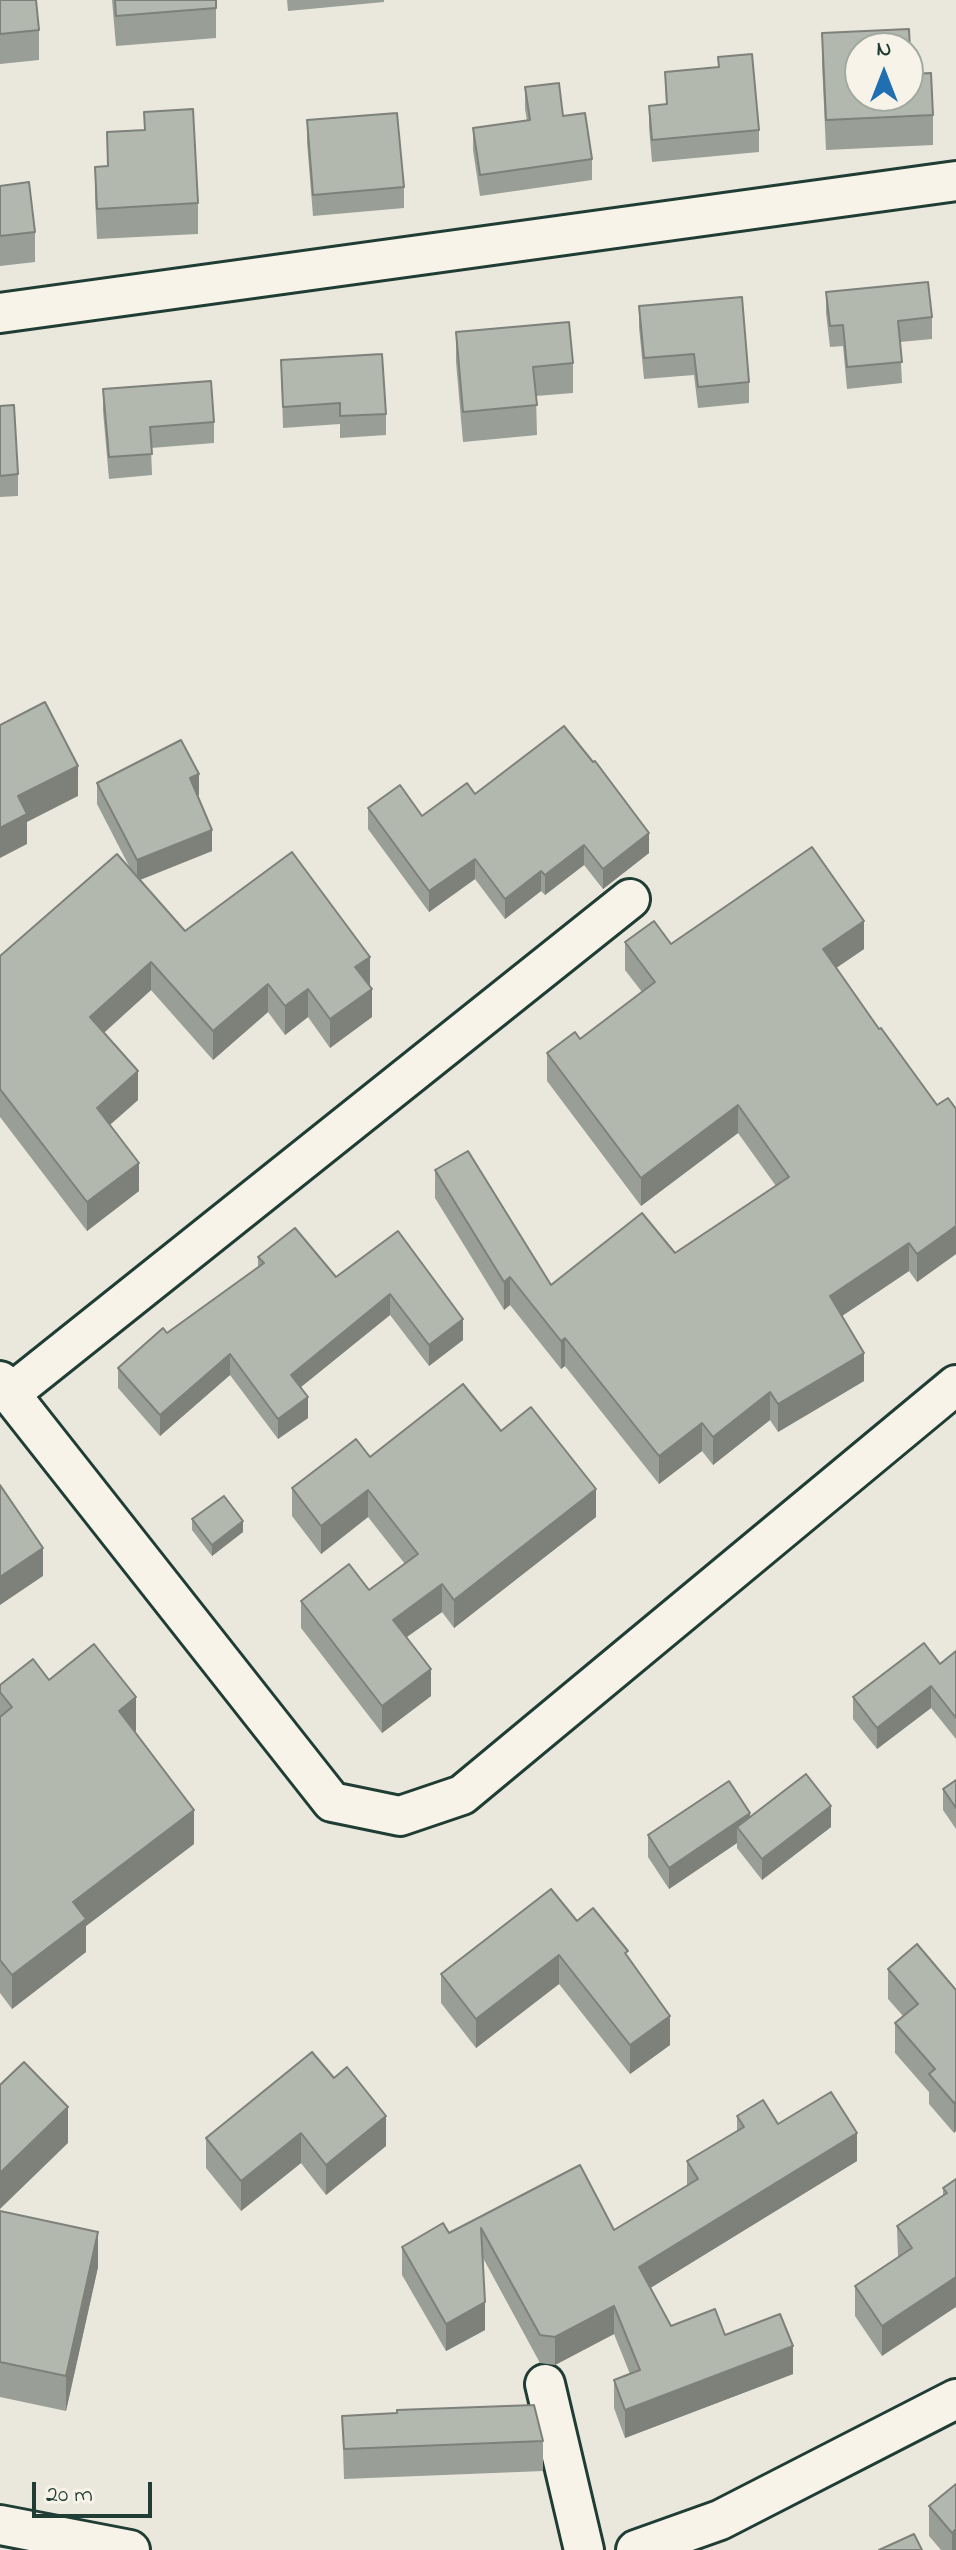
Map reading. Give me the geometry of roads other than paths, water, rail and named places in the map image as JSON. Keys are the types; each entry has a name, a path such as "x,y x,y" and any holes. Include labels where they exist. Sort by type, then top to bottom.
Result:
{"street":[{"path":"0,313 956,181"},
{"path":"630,899 5,1388 332,1802 400,1816 462,1795 956,1385"},
{"path":"545,2384 584,2550"},
{"path":"636,2550 720,2520 956,2399"},
{"path":"0,2525 49,2542 130,2550"}]}
